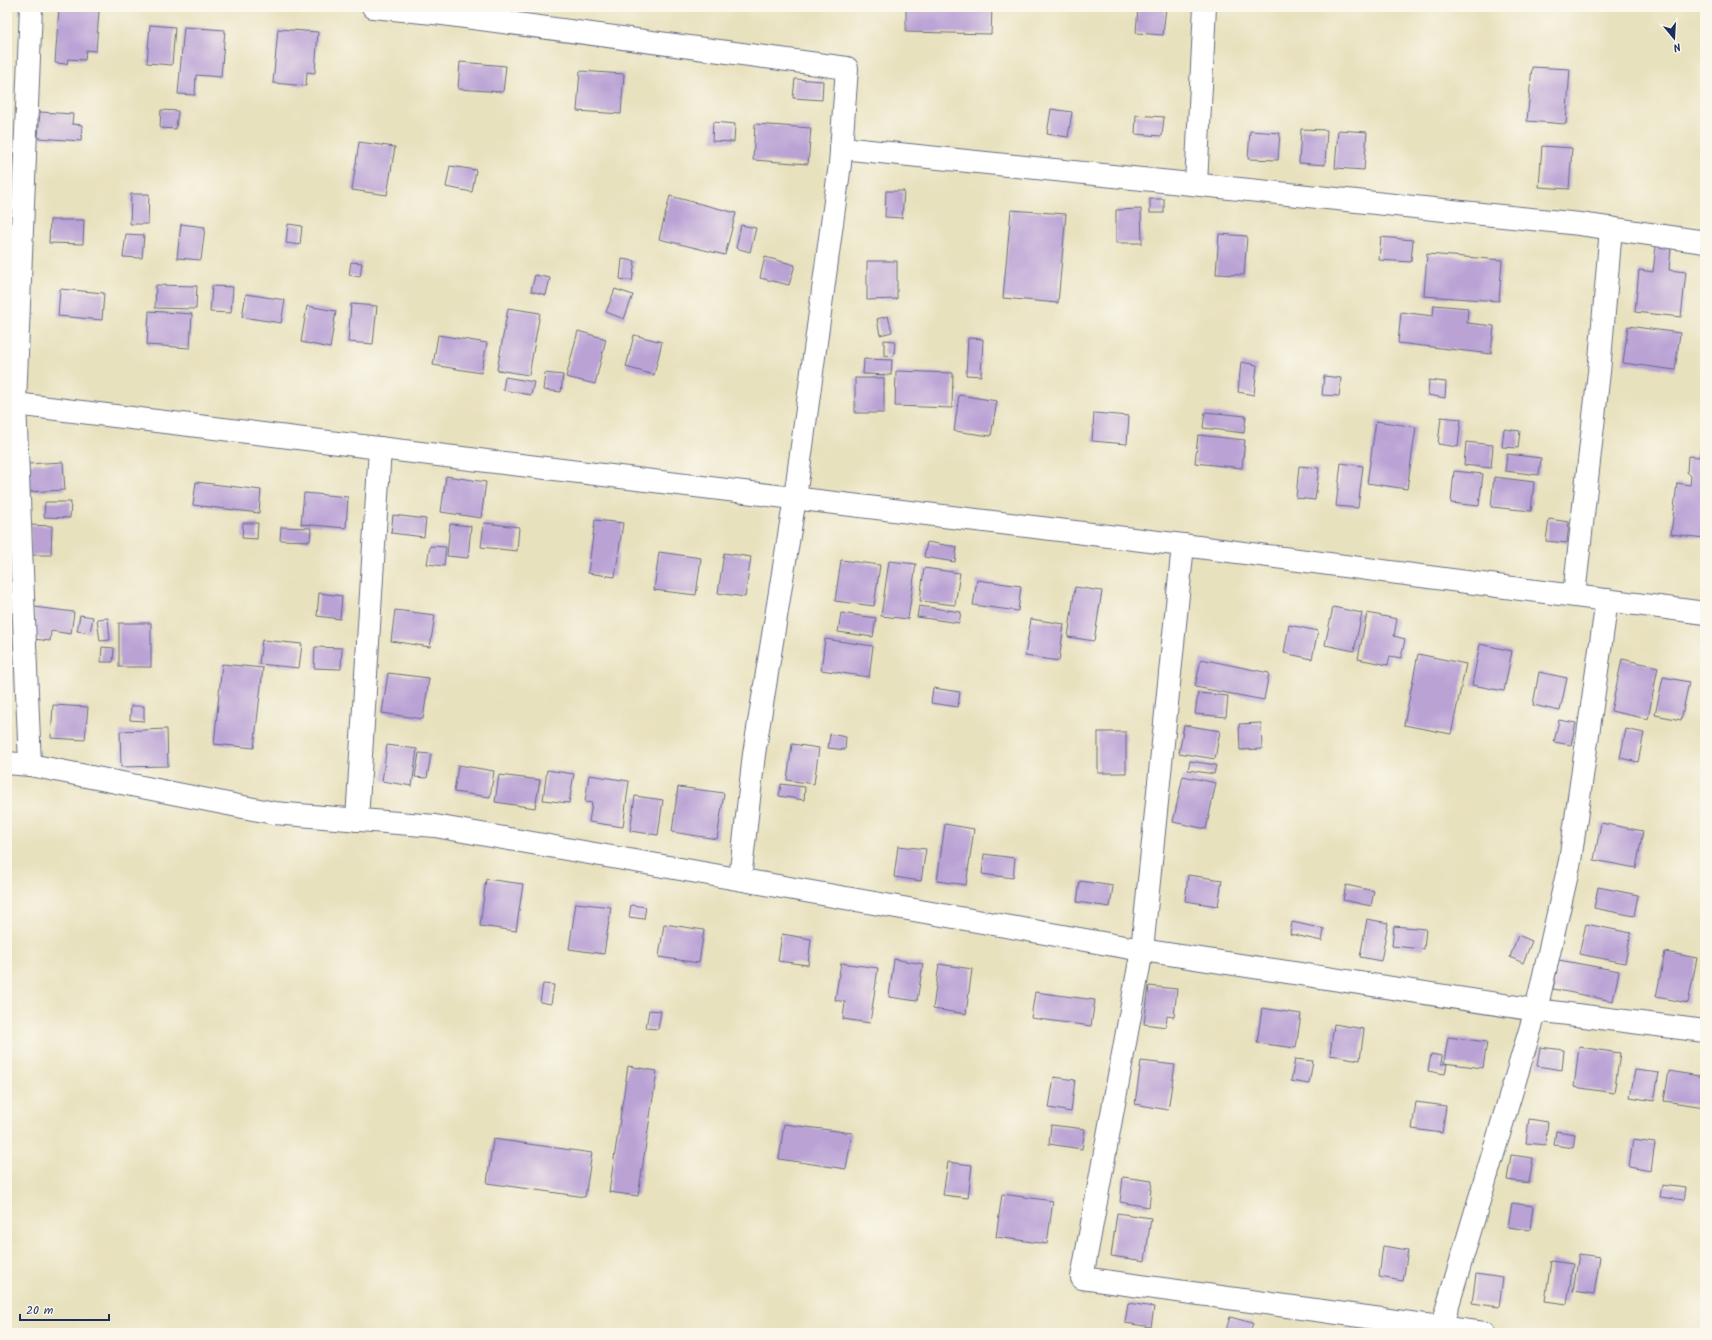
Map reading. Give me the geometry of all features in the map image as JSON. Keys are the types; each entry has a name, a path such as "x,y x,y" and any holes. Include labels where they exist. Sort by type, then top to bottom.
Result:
{"main road":[{"path":"30,765 11,403 31,7"},
{"path":"373,7 443,14 846,68 840,164 795,498 754,754 740,879"},
{"path":"1196,184 1205,7"},
{"path":"841,148 1610,228 1705,242"},
{"path":"1574,595 1599,372 1610,228"},
{"path":"11,403 1183,545 1705,613"},
{"path":"357,820 380,448"},
{"path":"1183,545 1142,950 1082,1278 1484,1333"},
{"path":"1441,1328 1536,1010 1570,861 1607,600"},
{"path":"7,763 30,765 274,813 435,826 1142,950 1536,1010 1705,1031"}],"building":[{"path":"906,7 992,7 991,34 906,32"},
{"path":"1138,7 1166,7 1163,35 1136,33"},
{"path":"59,8 99,11 96,51 86,50 85,60 68,59 67,64 55,63"},
{"path":"150,25 175,27 172,65 147,63"},
{"path":"184,27 225,30 221,77 196,75 195,95 178,94"},
{"path":"278,29 318,32 315,73 307,72 306,86 273,83"},
{"path":"460,62 506,66 503,92 458,89"},
{"path":"1532,67 1570,69 1566,124 1527,121"},
{"path":"580,71 624,74 621,114 577,111"},
{"path":"795,79 823,81 822,100 793,98"},
{"path":"1051,109 1072,112 1068,137 1047,134"},
{"path":"161,110 178,111 176,129 160,128"},
{"path":"40,112 73,114 72,124 82,125 81,141 38,138"},
{"path":"1136,115 1164,117 1162,136 1135,134"},
{"path":"713,122 735,124 734,142 712,141"},
{"path":"755,124 811,128 808,164 753,160"},
{"path":"1301,129 1327,130 1325,165 1299,163"},
{"path":"1338,130 1367,132 1364,170 1335,168"},
{"path":"1250,131 1280,133 1278,160 1248,159"},
{"path":"359,142 395,147 387,195 352,190"},
{"path":"1542,146 1572,148 1569,189 1539,187"},
{"path":"450,166 476,170 472,192 446,187"},
{"path":"886,191 904,191 902,218 885,217"},
{"path":"131,194 149,194 148,224 130,224"},
{"path":"670,196 736,213 725,255 659,239"},
{"path":"1150,199 1164,199 1164,213 1150,213"},
{"path":"1141,209 1142,243 1116,243 1116,210"},
{"path":"1011,210 1066,214 1058,303 1003,298"},
{"path":"50,220 84,220 83,244 49,243"},
{"path":"181,224 205,227 201,260 177,258"},
{"path":"288,224 302,226 300,245 286,243"},
{"path":"741,225 756,228 750,252 736,248"},
{"path":"126,234 144,235 142,258 123,257"},
{"path":"1219,234 1247,236 1244,275 1216,274"},
{"path":"1381,237 1413,240 1411,262 1379,260"},
{"path":"1656,246 1671,248 1669,270 1686,272 1681,317 1635,312 1639,270 1653,272"},
{"path":"1427,254 1502,260 1499,301 1424,296"},
{"path":"765,257 795,265 789,285 760,278"},
{"path":"622,259 635,261 632,281 620,279"},
{"path":"867,261 897,261 897,299 867,300"},
{"path":"351,262 362,263 360,277 349,275"},
{"path":"535,275 550,278 546,295 531,291"},
{"path":"156,285 197,286 196,309 155,308"},
{"path":"212,286 233,287 231,313 210,312"},
{"path":"60,289 104,293 102,320 58,316"},
{"path":"615,289 633,295 624,319 606,312"},
{"path":"246,294 285,300 281,323 242,317"},
{"path":"351,304 377,306 373,344 348,342"},
{"path":"1434,305 1468,308 1467,323 1494,326 1491,354 1398,343 1401,312 1433,316"},
{"path":"307,306 336,311 330,348 301,342"},
{"path":"508,308 540,313 529,375 497,370"},
{"path":"149,311 192,314 190,348 147,345"},
{"path":"888,316 892,332 880,335 877,319"},
{"path":"1628,326 1680,333 1675,370 1623,363"},
{"path":"578,331 606,339 595,384 566,377"},
{"path":"438,335 487,343 481,373 433,365"},
{"path":"634,335 662,342 654,375 626,367"},
{"path":"968,338 983,339 981,376 966,375"},
{"path":"884,340 895,341 894,356 884,355"},
{"path":"864,359 892,360 891,375 863,374"},
{"path":"1241,362 1257,365 1254,395 1238,392"},
{"path":"896,371 953,373 952,408 895,406"},
{"path":"545,373 563,375 561,392 543,390"},
{"path":"1324,376 1341,378 1339,396 1322,395"},
{"path":"505,377 534,382 531,395 503,390"},
{"path":"855,378 884,378 884,413 855,413"},
{"path":"1429,380 1446,382 1445,398 1428,395"},
{"path":"959,395 997,401 991,436 954,431"},
{"path":"1205,412 1246,416 1244,433 1203,428"},
{"path":"1094,413 1129,416 1127,444 1092,441"},
{"path":"1441,417 1461,419 1458,447 1438,444"},
{"path":"1376,421 1416,427 1407,489 1367,483"},
{"path":"1504,429 1520,431 1518,448 1502,447"},
{"path":"1198,435 1245,440 1242,468 1195,463"},
{"path":"1466,442 1493,445 1491,468 1464,465"},
{"path":"1701,445 1705,445 1704,538 1671,534 1677,483 1690,485 1691,476 1687,472 1688,456 1699,457"},
{"path":"1507,454 1541,458 1539,475 1505,471"},
{"path":"63,462 65,490 28,492 27,464"},
{"path":"1341,463 1363,466 1358,508 1336,506"},
{"path":"1299,466 1319,468 1315,500 1296,498"},
{"path":"1454,471 1483,474 1479,506 1451,503"},
{"path":"446,476 486,482 481,518 441,512"},
{"path":"1494,477 1534,482 1531,511 1491,507"},
{"path":"196,482 261,490 259,513 193,505"},
{"path":"304,493 348,497 346,528 301,524"},
{"path":"45,502 71,502 70,518 44,517"},
{"path":"393,515 426,519 424,537 391,533"},
{"path":"1549,519 1569,522 1567,543 1546,541"},
{"path":"595,520 623,523 615,577 588,573"},
{"path":"243,523 258,523 257,539 242,538"},
{"path":"484,523 519,527 517,551 481,547"},
{"path":"450,524 471,526 468,558 447,556"},
{"path":"31,525 52,526 51,555 30,555"},
{"path":"281,527 311,528 310,541 280,540"},
{"path":"927,542 957,547 955,562 924,557"},
{"path":"430,546 446,547 444,566 427,564"},
{"path":"659,552 701,558 696,595 654,590"},
{"path":"724,553 751,557 745,597 718,593"},
{"path":"841,560 880,565 874,606 835,601"},
{"path":"889,561 916,564 908,619 881,616"},
{"path":"924,568 960,573 955,605 920,601"},
{"path":"977,580 1021,586 1018,611 973,605"},
{"path":"1075,587 1102,591 1094,641 1068,637"},
{"path":"319,593 342,596 340,619 317,616"},
{"path":"919,606 961,612 959,623 917,617"},
{"path":"34,607 74,612 71,634 51,631 50,641 34,639"},
{"path":"1333,607 1362,613 1354,651 1325,645"},
{"path":"395,610 435,615 430,647 391,641"},
{"path":"841,613 876,618 873,637 838,632"},
{"path":"1367,613 1397,619 1394,636 1405,639 1401,658 1390,656 1388,665 1358,659"},
{"path":"80,615 93,617 90,633 77,631"},
{"path":"108,618 110,640 100,641 97,619"},
{"path":"1031,619 1064,624 1059,661 1025,656"},
{"path":"119,623 151,623 151,667 119,667"},
{"path":"1289,625 1318,631 1312,659 1284,653"},
{"path":"825,639 873,646 869,677 821,670"},
{"path":"262,640 302,644 299,668 259,664"},
{"path":"1480,644 1512,651 1504,691 1472,685"},
{"path":"102,647 114,648 113,662 101,662"},
{"path":"315,647 342,648 341,669 314,668"},
{"path":"1418,654 1466,664 1451,734 1404,725"},
{"path":"1201,659 1269,673 1264,700 1195,687"},
{"path":"1622,659 1658,667 1648,719 1611,711"},
{"path":"222,664 263,668 254,748 214,744"},
{"path":"1539,672 1567,678 1560,711 1533,705"},
{"path":"388,673 429,678 423,719 382,713"},
{"path":"1663,677 1689,682 1681,720 1655,715"},
{"path":"933,688 960,692 958,707 931,703"},
{"path":"1198,693 1228,696 1226,717 1195,714"},
{"path":"53,705 88,707 85,740 51,738"},
{"path":"131,706 144,706 144,721 130,720"},
{"path":"1559,720 1576,723 1571,745 1554,742"},
{"path":"1261,723 1262,749 1240,750 1239,724"},
{"path":"1184,725 1220,731 1215,759 1179,753"},
{"path":"167,729 168,766 121,767 120,731"},
{"path":"1626,729 1644,733 1638,762 1620,758"},
{"path":"1098,732 1126,732 1126,773 1098,773"},
{"path":"830,734 846,737 845,750 828,748"},
{"path":"792,744 819,748 814,784 787,780"},
{"path":"387,745 417,749 412,786 382,781"},
{"path":"419,753 431,754 427,778 415,777"},
{"path":"1190,761 1216,765 1214,774 1188,770"},
{"path":"458,765 494,771 490,797 454,792"},
{"path":"547,770 574,774 569,803 543,800"},
{"path":"499,775 540,780 535,808 495,802"},
{"path":"589,775 629,781 623,827 589,822 592,803 585,802"},
{"path":"1183,776 1216,783 1206,829 1173,822"},
{"path":"781,784 805,787 804,800 779,796"},
{"path":"678,787 724,793 717,839 672,832"},
{"path":"635,796 663,800 658,835 630,831"},
{"path":"1601,823 1643,831 1636,868 1594,860"},
{"path":"945,824 974,829 966,885 937,881"},
{"path":"898,846 926,849 921,881 894,877"},
{"path":"984,854 1015,858 1013,878 982,874"},
{"path":"1188,875 1222,880 1218,906 1185,901"},
{"path":"486,879 523,884 516,931 480,926"},
{"path":"1080,881 1113,886 1110,907 1077,902"},
{"path":"1346,885 1374,891 1371,906 1343,900"},
{"path":"1598,887 1638,895 1634,916 1594,908"},
{"path":"576,903 611,907 604,954 569,949"},
{"path":"631,905 646,907 644,919 629,917"},
{"path":"1367,919 1388,923 1381,961 1360,957"},
{"path":"1292,922 1324,929 1322,941 1290,934"},
{"path":"664,924 704,930 699,963 659,957"},
{"path":"1586,924 1631,933 1625,963 1579,954"},
{"path":"1394,926 1426,929 1424,949 1392,946"},
{"path":"782,934 811,939 808,965 778,961"},
{"path":"1518,935 1532,941 1523,963 1510,957"},
{"path":"1665,952 1697,958 1688,1003 1656,997"},
{"path":"894,959 923,964 917,1001 889,997"},
{"path":"1559,960 1619,971 1613,1001 1553,989"},
{"path":"841,963 878,968 870,1023 843,1019 845,1002 835,1000"},
{"path":"939,964 972,969 966,1014 933,1009"},
{"path":"543,984 554,985 551,1004 540,1002"},
{"path":"1149,986 1177,989 1174,1017 1167,1016 1166,1027 1144,1024"},
{"path":"1035,992 1095,1000 1091,1026 1031,1018"},
{"path":"1262,1008 1301,1014 1296,1048 1257,1043"},
{"path":"649,1010 661,1011 658,1029 646,1028"},
{"path":"1334,1024 1364,1029 1360,1060 1330,1055"},
{"path":"1448,1037 1487,1042 1483,1068 1444,1063"},
{"path":"1540,1047 1564,1050 1562,1070 1537,1066"},
{"path":"1579,1047 1620,1053 1614,1093 1574,1087"},
{"path":"1431,1054 1442,1056 1441,1064 1447,1064 1445,1074 1428,1071"},
{"path":"1295,1059 1313,1061 1309,1084 1291,1081"},
{"path":"1141,1061 1175,1065 1168,1110 1135,1104"},
{"path":"628,1066 657,1071 638,1196 609,1192"},
{"path":"1635,1070 1659,1073 1654,1101 1630,1097"},
{"path":"1669,1071 1705,1077 1705,1107 1664,1101"},
{"path":"1054,1077 1075,1080 1071,1112 1049,1108"},
{"path":"1416,1102 1446,1106 1442,1133 1412,1129"},
{"path":"1529,1119 1548,1122 1545,1145 1526,1143"},
{"path":"784,1124 852,1133 846,1169 779,1159"},
{"path":"1051,1125 1085,1129 1082,1149 1049,1144"},
{"path":"1556,1131 1575,1134 1573,1148 1554,1145"},
{"path":"493,1139 592,1153 585,1197 487,1183"},
{"path":"1633,1140 1655,1143 1651,1171 1629,1167"},
{"path":"1511,1155 1533,1158 1529,1183 1507,1180"},
{"path":"948,1162 972,1165 968,1198 943,1195"},
{"path":"1123,1177 1152,1181 1149,1207 1120,1202"},
{"path":"1662,1185 1686,1188 1684,1200 1660,1197"},
{"path":"1002,1194 1053,1201 1047,1244 996,1237"},
{"path":"1512,1203 1533,1206 1530,1230 1508,1227"},
{"path":"1117,1213 1151,1218 1145,1261 1111,1256"},
{"path":"1383,1246 1408,1250 1403,1281 1379,1277"},
{"path":"1579,1254 1600,1257 1594,1294 1573,1291"},
{"path":"1551,1261 1573,1264 1567,1304 1545,1301"},
{"path":"1476,1274 1503,1278 1499,1307 1472,1303"},
{"path":"1128,1303 1154,1307 1151,1327 1125,1323"},
{"path":"1230,1317 1253,1323 1250,1333 1225,1333"}]}
